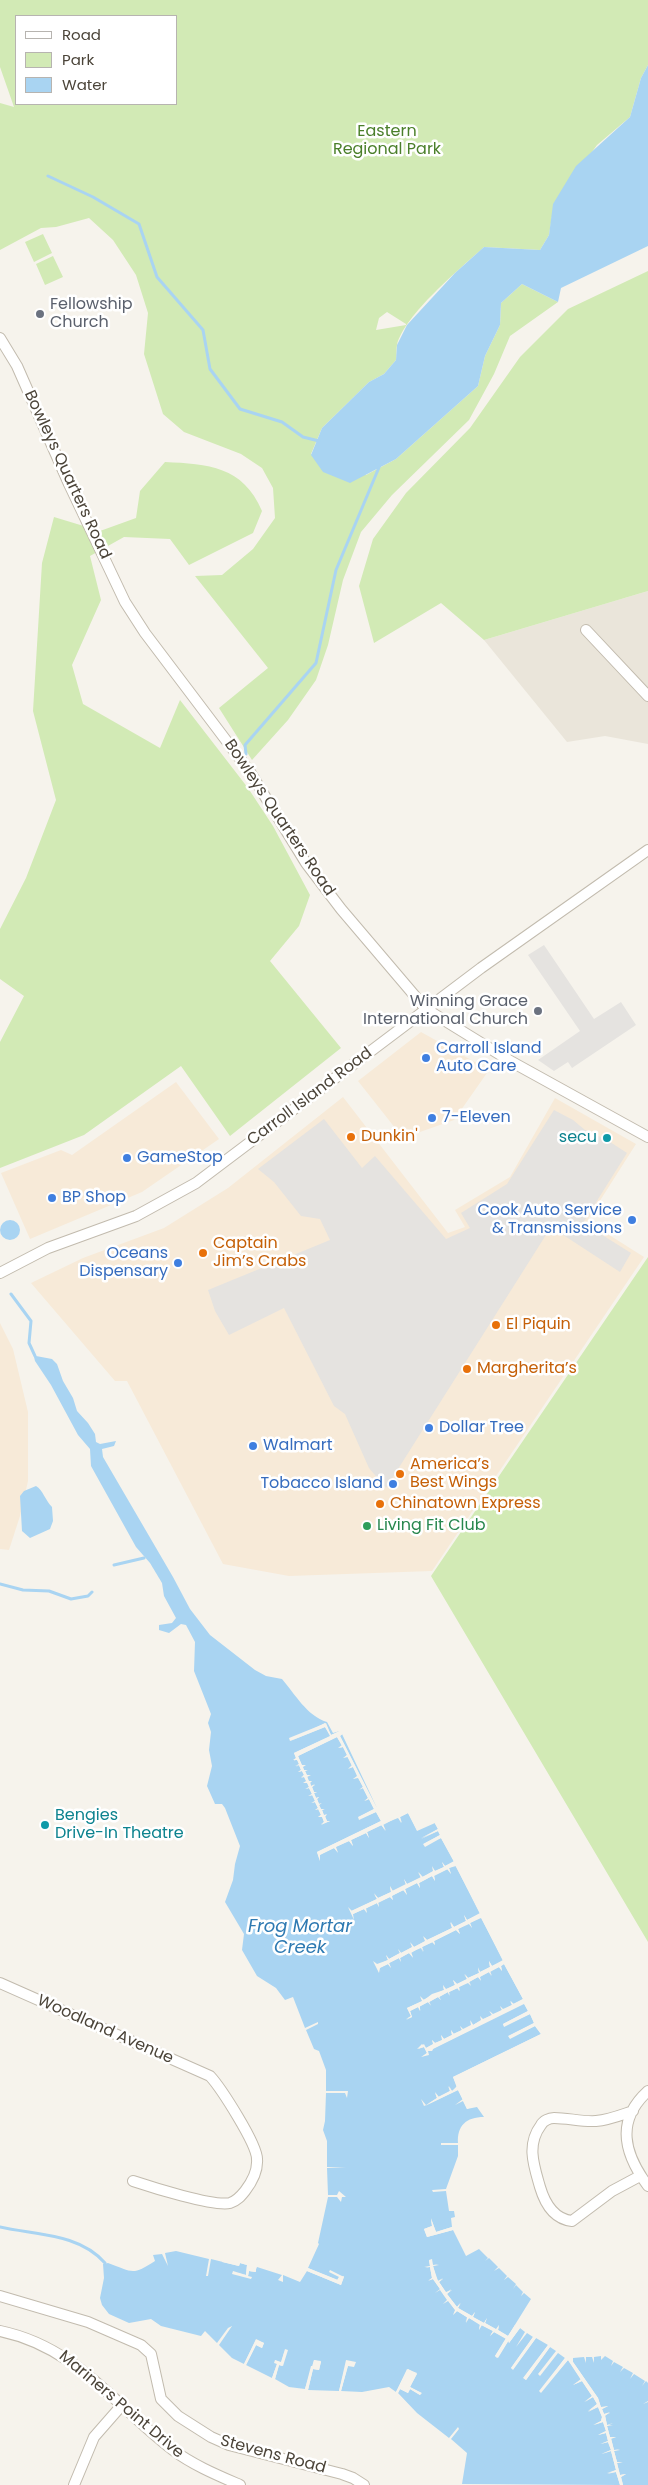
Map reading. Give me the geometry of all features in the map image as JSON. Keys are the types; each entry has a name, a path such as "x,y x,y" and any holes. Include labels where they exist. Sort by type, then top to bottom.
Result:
{"street":[{"name":"Bowleys Quarters Road","path":"0,338 17,366 69,484 134,617 250,772 306,864 360,933 426,1010 512,1062 648,1137"},
{"path":"586,630 648,696"},
{"name":"Carroll Island Road","path":"0,1273 48,1248 125,1221 180,1194 521,938 648,850"},
{"name":"Woodland Avenue","path":"0,1983 210,2076 225,2093 257,2155 254,2177 238,2199 228,2204 192,2197 133,2181"},
{"path":"648,2091 628,2119 626,2141 640,2176 648,2186"},
{"path":"633,2111 609,2120 550,2119 542,2122 536,2132 531,2151 542,2194 549,2208 561,2220 572,2221 612,2191 640,2176"},
{"name":"Stevens Road","path":"0,2296 88,2322 141,2346 151,2354 161,2399 178,2416 211,2437 229,2445 342,2474 364,2485"},
{"name":"Mariners Point Drive","path":"0,2330 31,2339 56,2351 96,2380 122,2406 179,2454 207,2471 240,2485"},
{"path":"74,2485 94,2437 122,2406"}],"shaded area":[{"path":"648,591 648,744 605,736 567,742 484,640"},
{"path":"544,945 594,1019 621,1002 636,1025 572,1068 568,1062 554,1071 538,1060 580,1031 528,955"},
{"path":"421,1032 489,1070 454,1120 403,1138 358,1081"},
{"path":"176,1082 219,1139 142,1192 30,1239 1,1173 61,1150 72,1155"},
{"path":"343,1097 448,1233 465,1227 455,1210 510,1177 555,1098 636,1144 587,1221 644,1257 432,1571 289,1576 223,1564 127,1381 115,1381 31,1283 83,1258 164,1228 228,1188"},
{"path":"554,1110 627,1153 583,1223 631,1253 620,1272 551,1227 386,1488 369,1468 345,1414 334,1406 284,1308 229,1335 215,1311 208,1290 330,1240 320,1219 301,1216 274,1182 258,1169 324,1119 362,1168 375,1156 446,1239 470,1228 461,1213 507,1184"},
{"path":"0,1323 13,1349 28,1412 28,1481 20,1516 9,1550 0,1549"}],"green space":[{"name":"Eastern Regional Park","path":"0,0 648,0 648,65 641,78 630,117 597,145 554,204 549,235 540,250 484,247 422,306 402,333 397,345 396,360 384,374 369,382 322,428 311,454 366,475 396,459 478,386 485,356 500,325 501,303 522,284 558,302 510,336 494,374 469,420 392,495 361,532 343,580 328,645 316,680 288,720 252,760 219,708 268,668 195,576 222,575 253,549 275,518 273,488 262,468 241,454 184,432 163,414 144,354 148,313 136,275 113,240 89,218 56,227 41,228 0,250 0,103 14,107 0,67","holes":["387,312 406,325 376,330 379,318"]},
{"path":"43,234 52,253 34,262 25,242"},
{"path":"53,256 63,277 45,285 36,264"},
{"path":"648,271 648,591 484,640 441,603 374,643 359,586 373,539 406,493 470,428 520,357 568,309"},
{"path":"165,462 196,464 222,470 234,476 254,496 262,511 253,533 189,565 170,539 124,537 90,556 101,600 72,665 83,704 160,748 180,700 248,788 273,826 310,895 299,926 270,961 341,1048 230,1136 181,1066 84,1135 0,1168 0,1042 24,996 0,979 0,929 26,878 56,800 33,711 42,563 54,517 100,531 136,518 140,491"},
{"path":"648,1257 648,1942 431,1576"}],"water":[{"path":"648,65 648,246 561,288 558,302 522,284 501,303 500,325 485,356 478,386 396,459 350,483 323,472 311,455 322,428 369,382 384,374 396,360 397,345 407,325 455,273 484,247 540,250 549,235 553,204 576,166 630,117 641,78"},
{"path":"10,1220 17,1223 20,1230 17,1237 10,1240 3,1237 0,1230 3,1223"},
{"name":"Frog Mortar Creek","path":"34,1357 52,1359 57,1364 77,1411 95,1434 96,1442 100,1444 116,1441 114,1446 102,1449 103,1457 190,1609 210,1635 255,1670 266,1676 282,1679 307,1710 327,1722 333,1733 340,1731 331,1735 325,1723 290,1741 325,1727 331,1736 294,1753 296,1758 294,1761 297,1759 299,1764 296,1767 299,1765 301,1770 298,1772 302,1771 304,1775 301,1777 304,1776 309,1787 306,1789 309,1788 312,1794 309,1796 312,1795 315,1801 312,1803 315,1802 318,1808 315,1810 318,1809 321,1815 318,1817 322,1816 324,1822 321,1824 330,1821 327,1821 325,1816 327,1815 324,1816 322,1810 324,1809 321,1809 319,1805 321,1803 319,1804 317,1799 319,1797 316,1798 314,1793 317,1792 314,1792 312,1787 315,1785 311,1786 310,1782 312,1781 309,1782 305,1771 307,1770 304,1770 298,1756 337,1737 342,1746 339,1748 343,1747 347,1755 344,1758 347,1756 352,1766 349,1768 353,1767 358,1776 353,1779 358,1777 363,1787 360,1789 363,1788 368,1798 365,1801 369,1799 374,1809 359,1817 359,1819 376,1812 381,1821 317,1852 320,1861 319,1855 334,1848 338,1852 335,1847 349,1841 353,1846 351,1840 366,1833 369,1838 367,1832 382,1825 385,1831 383,1825 398,1817 401,1823 400,1817 408,1813 417,1830 434,1822 438,1829 421,1838 438,1831 440,1835 424,1844 441,1838 454,1862 445,1866 442,1862 444,1867 435,1871 432,1868 434,1871 422,1877 419,1872 421,1877 407,1884 404,1879 406,1884 392,1891 390,1886 391,1892 378,1898 374,1894 377,1899 351,1911 348,1907 353,1914 364,1909 367,1913 365,1909 377,1903 379,1907 378,1903 390,1897 393,1900 391,1896 404,1890 407,1895 405,1889 417,1883 420,1888 419,1883 432,1876 435,1881 434,1876 448,1869 451,1874 449,1868 456,1866 480,1914 467,1920 464,1915 466,1921 454,1927 451,1922 452,1928 427,1940 424,1937 426,1941 414,1947 411,1943 413,1947 401,1953 398,1949 400,1953 389,1959 386,1955 388,1960 377,1965 381,1972 379,1968 388,1964 391,1968 389,1963 399,1958 401,1962 400,1958 409,1953 413,1957 411,1953 421,1947 424,1952 422,1947 433,1942 435,1945 434,1941 456,1930 460,1934 458,1929 469,1923 472,1928 470,1923 481,1917 503,1961 492,1966 489,1961 490,1967 480,1972 478,1968 479,1973 468,1978 465,1974 467,1979 457,1984 453,1980 455,1985 445,1990 443,1985 444,1990 423,2000 420,1997 423,2001 407,2008 411,2016 406,2019 412,2017 410,2011 418,2007 421,2011 419,2007 428,2002 431,2005 429,2002 438,1997 441,2000 439,1997 448,1992 449,1995 449,1992 458,1988 459,1991 459,1987 468,1982 471,1985 469,1982 478,1977 481,1980 479,1977 489,1972 491,1976 490,1972 499,1967 502,1971 501,1966 504,1964 523,1999 513,2004 511,2001 512,2005 503,2010 500,2006 502,2010 493,2015 490,2011 492,2015 473,2025 471,2021 472,2025 463,2030 460,2026 462,2030 453,2034 451,2030 452,2035 444,2039 441,2035 443,2040 435,2043 432,2040 434,2044 426,2048 424,2044 418,2049 424,2047 427,2053 422,2057 427,2054 428,2051 524,2003 528,2011 503,2024 504,2026 530,2014 534,2023 509,2036 510,2038 535,2026 541,2034 453,2077 457,2088 452,2091 448,2086 450,2091 438,2097 435,2093 437,2098 425,2106 458,2090 463,2099 455,2105 463,2101 467,2109 477,2107 484,2117 472,2119 461,2127 458,2143 441,2143 441,2145 458,2145 458,2156 446,2189 432,2190 433,2192 446,2191 449,2211 454,2211 455,2217 451,2218 452,2227 436,2232 431,2219 432,2226 424,2229 427,2237 453,2230 466,2256 479,2249 488,2258 485,2261 489,2258 498,2267 494,2271 499,2268 507,2276 504,2280 508,2277 516,2284 513,2289 516,2285 523,2292 521,2296 524,2293 531,2299 508,2336 498,2330 499,2325 497,2330 485,2323 487,2318 484,2323 473,2317 475,2312 472,2316 458,2308 460,2303 457,2307 447,2294 451,2289 446,2293 439,2282 443,2279 438,2281 433,2266 439,2265 433,2265 429,2260 430,2266 425,2268 430,2267 432,2278 429,2280 433,2279 456,2311 453,2315 457,2311 468,2318 465,2322 469,2318 480,2325 479,2330 481,2325 493,2331 490,2336 494,2332 506,2339 495,2356 498,2358 509,2340 509,2343 520,2328 525,2332 516,2347 527,2333 533,2337 511,2368 513,2369 536,2338 548,2345 524,2378 526,2380 550,2347 556,2351 538,2374 540,2376 558,2353 565,2358 540,2392 568,2360 581,2380 573,2385 582,2381 592,2396 585,2402 593,2397 597,2404 588,2412 598,2407 602,2417 601,2421 594,2425 603,2422 606,2431 598,2435 606,2433 608,2441 601,2444 608,2442 611,2450 602,2454 611,2451 616,2470 607,2473 616,2472 620,2485 462,2484 467,2453 451,2439 459,2429 458,2427 449,2438 417,2413 398,2393 400,2389 408,2393 410,2389 420,2395 421,2393 410,2387 417,2374 408,2369 396,2392 389,2387 362,2392 341,2391 348,2365 347,2360 339,2391 308,2390 313,2369 319,2370 321,2362 314,2360 305,2389 289,2387 275,2379 279,2365 282,2366 285,2350 281,2363 275,2360 277,2364 272,2378 246,2365 256,2345 262,2348 264,2343 256,2340 244,2364 232,2358 219,2345 232,2326 228,2328 217,2343 205,2331 201,2336 161,2326 151,2319 129,2323 109,2314 102,2305 100,2298 104,2278 103,2264 108,2263 137,2271 155,2261 153,2255 162,2254 168,2266 165,2253 176,2251 209,2259 206,2276 208,2276 211,2259 239,2266 240,2263 247,2265 246,2275 233,2272 248,2276 249,2271 255,2272 257,2267 282,2275 278,2280 283,2282 283,2275 300,2282 307,2271 341,2285 344,2276 339,2277 338,2280 308,2268 319,2244 328,2197 337,2197 341,2202 342,2197 346,2197 339,2191 337,2195 328,2195 327,2168 346,2167 327,2167 327,2141 323,2130 326,2093 345,2093 347,2098 348,2091 326,2091 326,2070 319,2051 314,2049 306,2030 318,2024 318,2022 305,2028 293,1997 285,2000 276,1988 257,1976 242,1950 244,1934 225,1902 233,1880 240,1846 225,1808 222,1804 215,1804 207,1786 212,1766 209,1750 211,1732 208,1723 211,1714 194,1671 195,1642 186,1625 181,1624 169,1633 159,1630 159,1625 172,1623 176,1618 164,1596 162,1583 150,1563 136,1547 91,1466 90,1449 78,1435 51,1385 35,1361"},
{"path":"36,1486 52,1507 53,1521 50,1529 30,1538 22,1531 20,1496 24,1491"},
{"path":"342,1734 377,1808 340,1736"},
{"path":"601,2356 601,2360 605,2356 613,2361 611,2366 614,2362 623,2367 620,2372 624,2368 633,2373 630,2379 634,2374 645,2381 642,2386 646,2381 648,2383 648,2401 643,2404 648,2402 648,2485 623,2485 621,2477 626,2474 620,2475 617,2463 622,2462 617,2462 614,2451 620,2449 614,2450 611,2438 616,2437 610,2437 607,2426 613,2425 607,2425 605,2415 610,2413 604,2414 602,2409 608,2406 601,2408 598,2398 573,2362 573,2358 584,2357 586,2363 586,2357 592,2357 594,2363 594,2357"}],"pier":[{"path":"326,1723 331,1735 342,1730 344,1733 340,1736 383,1822 408,1810 419,1828 434,1820 437,1821 525,2001 543,2033 542,2037 456,2079 471,2107 467,2109 458,2090 424,2106 421,2099 426,2105 437,2098 435,2092 439,2097 450,2091 449,2086 452,2091 457,2086 453,2077 541,2034 535,2026 510,2039 508,2036 534,2023 530,2014 504,2027 503,2024 528,2011 524,2004 432,2051 428,2051 429,2055 421,2057 427,2053 424,2047 417,2049 422,2044 426,2048 433,2044 432,2040 435,2043 442,2040 441,2035 444,2039 452,2035 451,2030 454,2034 462,2030 460,2026 463,2029 471,2025 470,2020 473,2025 481,2020 480,2016 483,2019 492,2015 489,2011 493,2014 502,2010 500,2006 503,2009 512,2005 510,2001 514,2004 523,1999 504,1964 501,1966 502,1971 499,1967 490,1971 492,1976 489,1972 480,1977 481,1981 478,1977 469,1982 471,1986 468,1983 459,1987 460,1991 457,1988 449,1992 450,1996 448,1992 439,1997 441,2000 438,1997 429,2002 431,2006 428,2002 420,2006 420,2011 418,2007 410,2011 412,2017 406,2020 411,2016 407,2008 422,2001 420,1996 424,2000 432,1994 444,1990 443,1985 446,1989 455,1985 453,1980 457,1984 467,1979 464,1974 468,1978 479,1973 478,1967 480,1972 490,1967 489,1961 492,1966 503,1960 481,1918 470,1923 472,1928 469,1924 458,1929 460,1934 456,1930 434,1941 435,1945 432,1942 422,1947 423,1952 421,1948 411,1952 413,1958 409,1953 400,1958 401,1962 399,1958 389,1963 391,1968 388,1964 380,1968 379,1973 373,1961 377,1964 388,1960 386,1955 389,1959 400,1953 398,1949 401,1953 412,1947 410,1942 414,1947 425,1941 423,1936 427,1940 452,1928 450,1922 454,1927 466,1921 464,1915 467,1920 480,1913 455,1865 449,1868 451,1874 447,1869 434,1875 435,1881 432,1876 419,1883 420,1888 417,1883 405,1889 407,1895 403,1890 392,1896 393,1900 390,1897 378,1902 379,1907 377,1903 366,1908 367,1913 364,1909 353,1914 354,1920 348,1907 352,1911 377,1899 374,1893 378,1898 391,1892 390,1886 393,1891 406,1885 404,1879 407,1884 421,1878 418,1872 423,1877 433,1871 432,1866 435,1871 444,1867 442,1862 445,1866 454,1861 441,1838 425,1847 423,1844 440,1835 438,1831 421,1839 438,1829 435,1823 417,1831 408,1813 400,1817 402,1823 398,1818 383,1824 386,1831 381,1825 367,1832 369,1838 366,1833 351,1840 353,1846 349,1841 336,1847 338,1853 334,1848 320,1855 320,1861 317,1852 381,1821 376,1812 359,1820 358,1817 374,1809 369,1799 364,1801 368,1798 363,1788 359,1790 363,1787 358,1778 353,1779 357,1776 353,1767 348,1769 352,1765 348,1757 343,1758 347,1755 343,1747 338,1748 342,1745 337,1737 298,1756 302,1765 306,1765 303,1767 304,1770 308,1770 305,1771 307,1775 311,1775 307,1777 309,1781 312,1781 310,1783 311,1786 315,1784 312,1787 314,1792 317,1792 314,1793 316,1798 319,1797 317,1799 319,1804 322,1803 319,1805 321,1809 325,1809 322,1810 324,1815 327,1814 325,1817 327,1821 330,1821 321,1825 324,1822 322,1817 318,1817 321,1815 319,1809 315,1810 318,1808 315,1802 311,1803 315,1801 313,1795 308,1796 312,1794 309,1788 305,1789 309,1787 307,1783 303,1783 306,1781 304,1777 301,1778 304,1775 302,1771 298,1772 301,1770 299,1765 295,1766 299,1764 297,1760 293,1760 296,1758 294,1753 330,1736 325,1727 290,1741 289,1738"},
{"path":"431,2218 436,2232 452,2227 453,2230 427,2237 424,2229 432,2226"},
{"path":"222,2259 248,2262 250,2268 253,2269 257,2264 259,2266 256,2267 256,2272 249,2271 248,2276 252,2277 251,2279 232,2274 233,2271 246,2275 247,2265 240,2263 239,2266 222,2262"},
{"path":"432,2259 433,2265 439,2264 433,2266 438,2281 443,2278 439,2282 446,2292 452,2290 447,2294 457,2307 461,2303 458,2308 472,2316 475,2312 473,2317 484,2323 487,2318 485,2323 496,2329 499,2325 498,2330 508,2336 515,2325 520,2328 509,2343 508,2341 497,2358 495,2356 506,2338 494,2332 490,2336 493,2331 482,2325 479,2330 480,2324 469,2318 466,2323 467,2317 457,2311 453,2315 455,2310 448,2301 443,2304 447,2300 440,2290 435,2293 440,2289 433,2279 428,2281 432,2278 430,2267 424,2267 430,2266 429,2260"},
{"path":"308,2268 337,2280 339,2277 329,2272 330,2270 344,2277 341,2285 307,2271"},
{"path":"533,2337 536,2338 513,2370 511,2368"},
{"path":"256,2339 264,2343 262,2348 256,2345 246,2365 244,2364"},
{"path":"548,2345 550,2347 526,2380 523,2378"},
{"path":"285,2349 288,2350 283,2366 279,2365 275,2379 272,2378 277,2364 274,2363 275,2360 281,2362"},
{"path":"565,2358 573,2358 573,2362 598,2398 601,2407 608,2406 602,2409 604,2414 610,2412 605,2416 607,2425 613,2423 607,2426 610,2437 616,2437 611,2439 614,2450 620,2450 614,2451 617,2462 623,2462 617,2463 620,2475 626,2474 621,2477 623,2485 620,2485 616,2472 607,2474 616,2470 611,2451 601,2454 611,2450 608,2442 600,2444 608,2441 606,2433 598,2435 606,2431 603,2422 593,2425 601,2421 602,2417 598,2407 588,2411 597,2404 593,2397 584,2402 592,2396 582,2381 573,2385 581,2379 568,2360 541,2393 539,2391"},
{"path":"314,2360 321,2361 319,2370 313,2369 308,2390 305,2389"},
{"path":"346,2360 356,2362 354,2367 348,2366 341,2391 339,2391"},
{"path":"407,2369 417,2373 410,2387 422,2393 420,2395 410,2389 408,2393 400,2389 398,2393 396,2392"}],"waterway":[{"path":"48,176 93,197 139,224 157,277 203,330 210,369 240,409 282,422 303,437 319,441"},
{"path":"246,754 245,745 316,663 336,570 380,465"},
{"name":"Frog Mortar Creek","path":"11,1294 31,1321 29,1343 35,1356"},
{"path":"114,1565 144,1558"},
{"path":"0,1584 23,1590 49,1591 71,1599 88,1596 92,1592"},
{"path":"0,2227 70,2241 83,2246 105,2263"}],"place":[{"name":"Fellowship Church","path":"40,314"},
{"name":"Winning Grace International Church","path":"538,1011"},
{"name":"Carroll Island Auto Care","path":"426,1058"},
{"name":"7-Eleven","path":"432,1118"},
{"name":"Dunkin'","path":"351,1137"},
{"name":"secu","path":"607,1138"},
{"name":"GameStop","path":"127,1158"},
{"name":"BP Shop","path":"52,1198"},
{"name":"Cook Auto Service & Transmissions","path":"632,1220"},
{"name":"Captain Jim’s Crabs","path":"203,1253"},
{"name":"Oceans Dispensary","path":"178,1263"},
{"name":"El Piquin","path":"496,1325"},
{"name":"Margherita’s","path":"467,1369"},
{"name":"Dollar Tree","path":"429,1428"},
{"name":"Walmart","path":"253,1446"},
{"name":"America’s Best Wings","path":"400,1474"},
{"name":"Tobacco Island","path":"393,1484"},
{"name":"Chinatown Express","path":"380,1504"},
{"name":"Living Fit Club","path":"367,1526"},
{"name":"Bengies Drive-In Theatre","path":"45,1825"}]}
